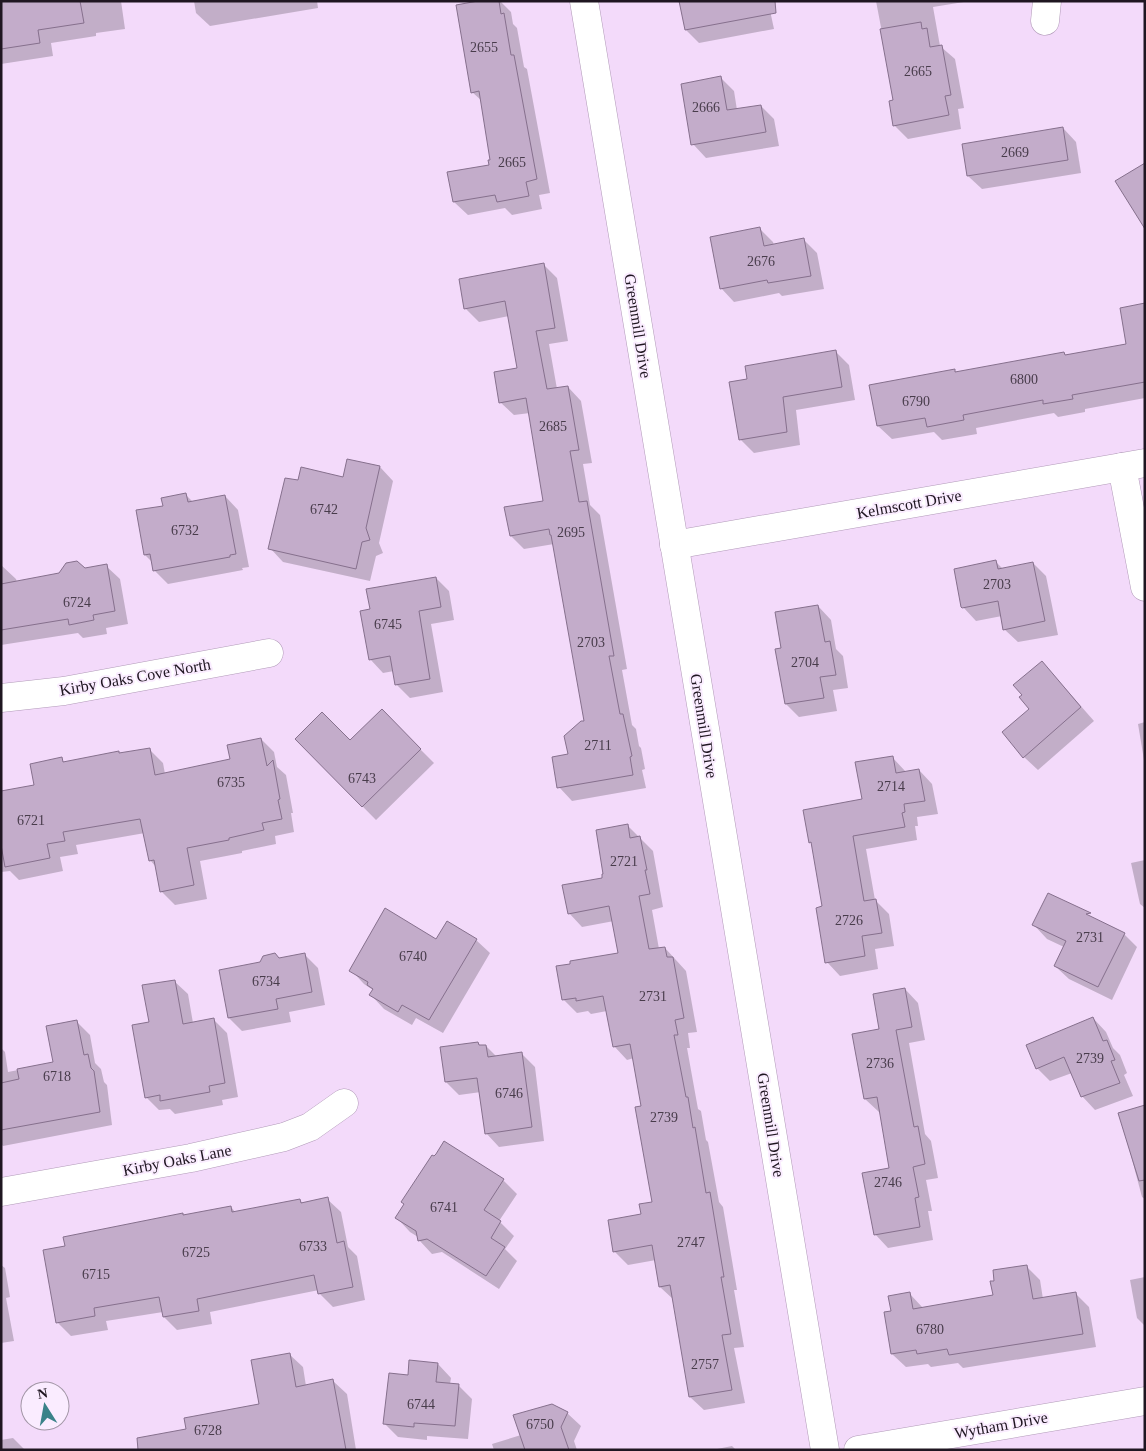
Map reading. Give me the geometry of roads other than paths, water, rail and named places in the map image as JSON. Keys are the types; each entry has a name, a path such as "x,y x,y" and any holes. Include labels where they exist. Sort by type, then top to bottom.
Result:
{"street":[{"name":"Greenmill Drive","path":"584,1 825,1450"},
{"name":"Kelmscott Drive","path":"674,545 1134,465"},
{"path":"1134,465 1145,587"},
{"name":"Kirby Oaks Cove North","path":"1,698 64,690 268,653"},
{"name":"Kirby Oaks Lane","path":"1,1192 191,1158 284,1137 310,1127 344,1103"},
{"name":"Wytham Drive","path":"858,1450 1145,1401"}]}
